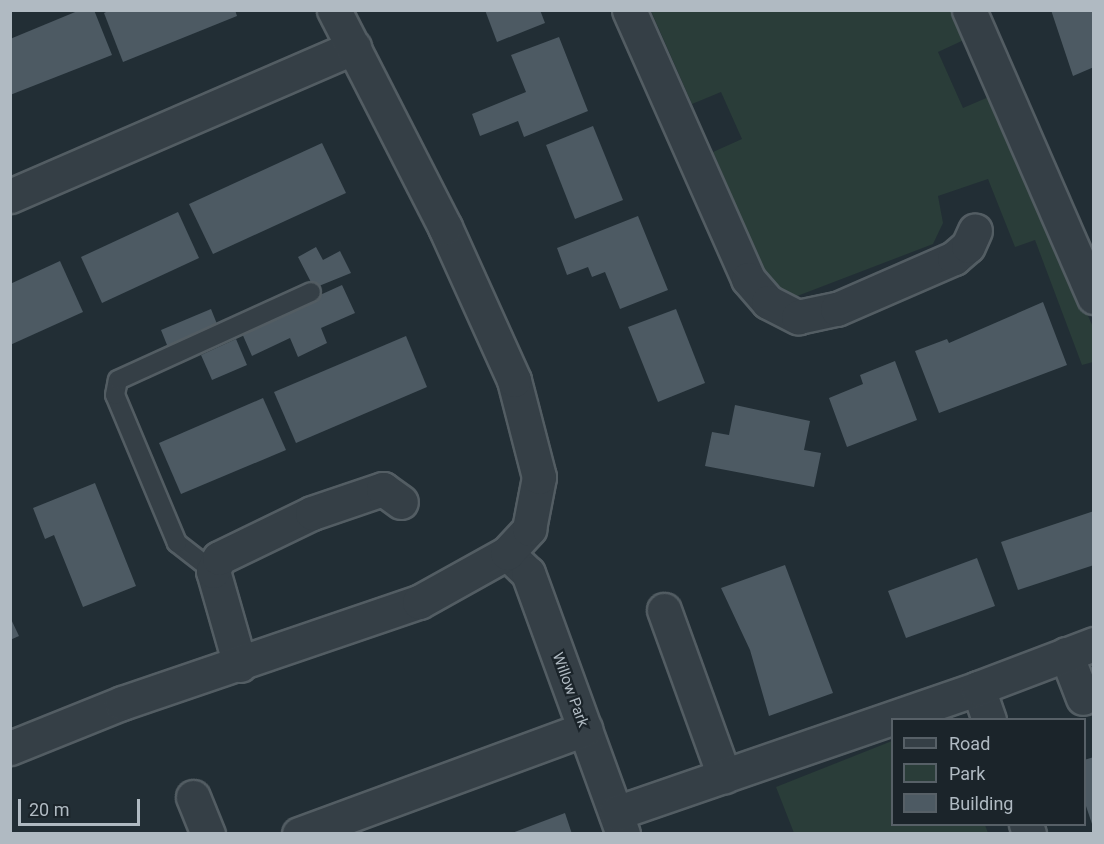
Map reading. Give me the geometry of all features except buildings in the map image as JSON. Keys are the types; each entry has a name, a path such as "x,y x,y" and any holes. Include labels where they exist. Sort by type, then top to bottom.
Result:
{"street":[{"path":"10,748 122,703 240,665 419,602 507,553 530,529 538,477 514,380 445,227 334,10"},
{"path":"629,10 748,279 768,302 798,317 837,309 954,258 968,246 975,230"},
{"path":"969,10 1094,297"},
{"path":"10,196 354,47"},
{"path":"240,665 213,571 219,558 312,513 383,489 401,502"},
{"name":"Willow Park","path":"507,553 528,573 619,823"},
{"path":"664,610 723,776"},
{"path":"891,718 1080,649 1083,698"},
{"path":"978,688 988,718"},
{"path":"619,823 723,776 891,718"},
{"path":"299,834 585,729"},
{"path":"193,798 208,834"}],"lane":[{"path":"213,571 177,543 115,395 118,380 311,292"}],"green space":[{"path":"651,11 954,11 966,39 938,52 963,108 991,96 1093,327 1093,362 1082,365 1035,240 1015,247 988,179 938,196 943,223 933,244 792,298 783,296 767,277 713,152 742,139 721,92 692,104"},
{"path":"891,741 891,826 985,826 988,833 794,833 776,787"}]}
